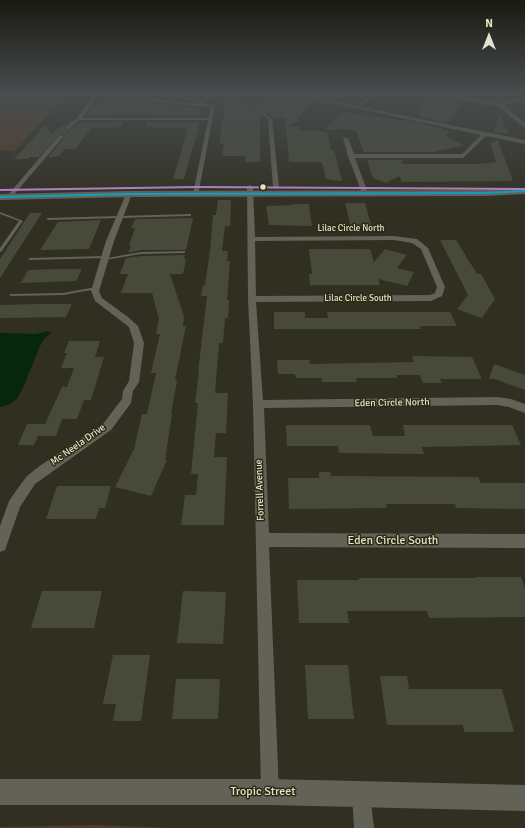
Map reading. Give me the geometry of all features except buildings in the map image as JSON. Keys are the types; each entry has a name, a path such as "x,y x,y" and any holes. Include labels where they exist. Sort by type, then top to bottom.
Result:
{"main road":[{"path":"250,190 276,187 485,193 525,190"},
{"path":"4,195 129,194 196,190"},
{"path":"4,195 196,190 364,190"}],"street":[{"path":"196,190 208,133"},
{"path":"271,133 276,187"},
{"path":"478,133 525,142"},
{"path":"352,156 463,156 484,134"},
{"path":"4,195 60,136"},
{"path":"345,138 364,190"},
{"name":"Forrell Avenue","path":"250,190 252,299 258,404 270,792"},
{"path":"96,288 119,217 129,194"},
{"name":"Lilac Circle North","path":"251,239 394,238 409,240 418,243 424,248 435,271"},
{"name":"Lilac Circle South","path":"252,299 430,298 439,294 440,290 435,271"},
{"name":"Mc Neela Drive","path":"0,545 14,505 31,480 45,468 107,427 127,400 128,391 134,382 139,343 136,333 133,326 98,299 95,292 96,288"},
{"name":"Eden Circle North","path":"258,404 497,401 511,403 525,409"},
{"name":"Eden Circle South","path":"262,540 525,541"},
{"name":"Tropic Street","path":"0,792 270,792 525,798"},
{"path":"361,794 364,828"}],"lane":[{"path":"0,212 21,221 0,251"},
{"path":"48,219 190,215"},
{"path":"30,259 105,258 141,253 184,252"},
{"path":"11,295 63,294 96,288"}],"shaded area":[{"path":"0,133 32,133 15,151 0,150"},
{"path":"47,331 51,333 44,339 40,346 22,390 16,400 10,404 0,407 0,333 36,334"},
{"path":"95,825 172,828 0,828 0,827"}],"transit line":[{"path":"0,190 197,187 525,189"},
{"path":"0,197 129,194 485,193 525,191"}]}
